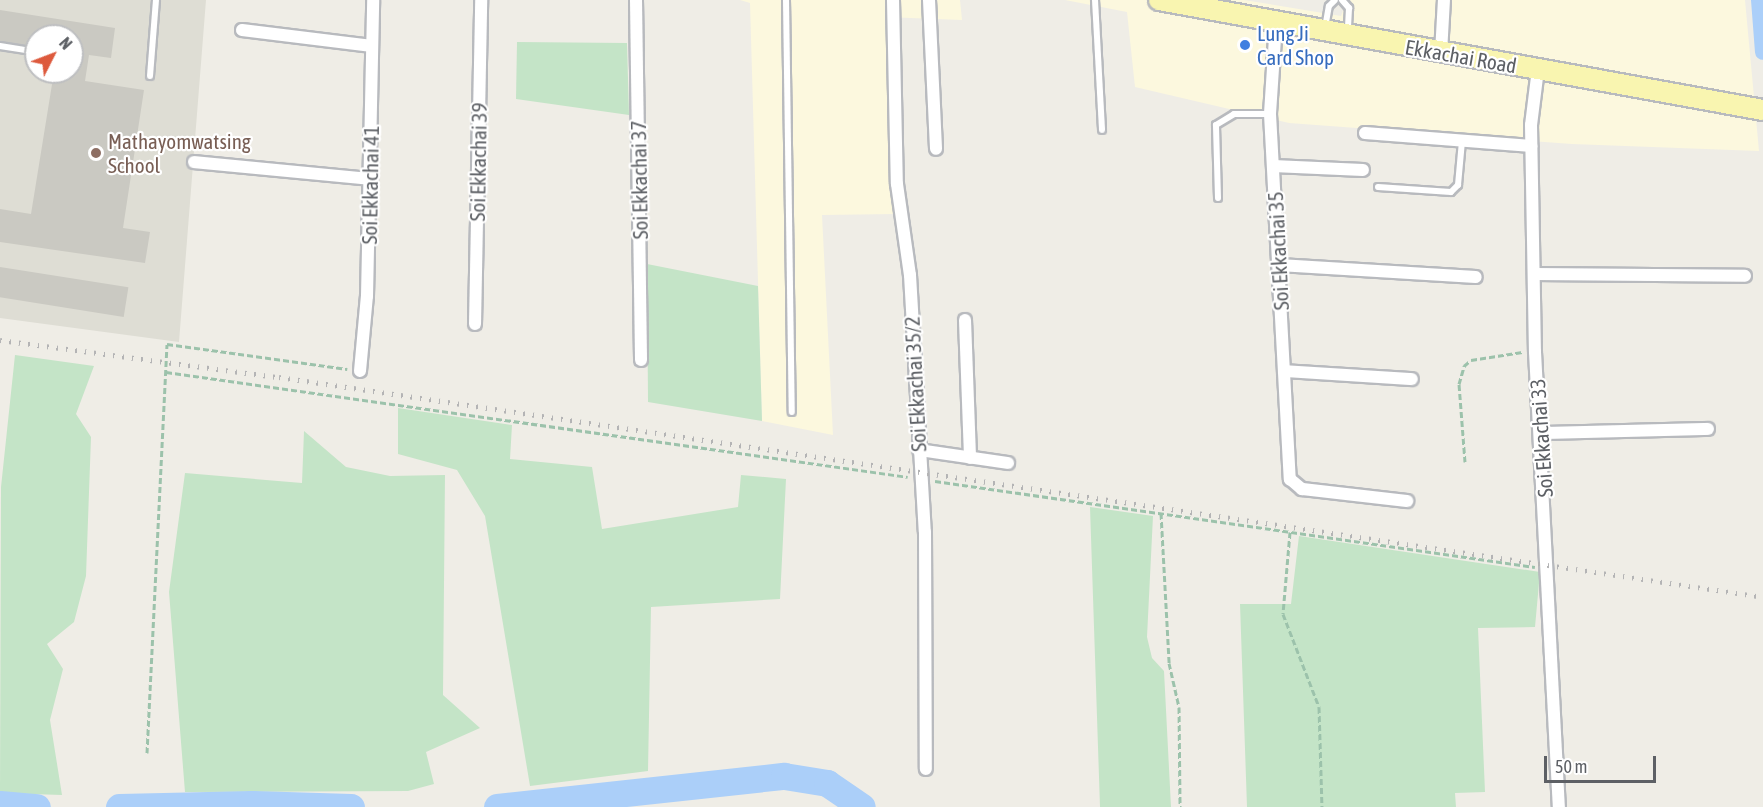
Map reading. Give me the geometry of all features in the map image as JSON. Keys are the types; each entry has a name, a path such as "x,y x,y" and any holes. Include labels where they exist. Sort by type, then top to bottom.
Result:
{"main road":[{"name":"Ekkachai Road","path":"1159,0 1763,110"}],"street":[{"name":"Soi Ekkachai 41","path":"360,371 371,179 373,0"},
{"name":"Soi Ekkachai 39","path":"475,324 481,0"},
{"name":"Soi Ekkachai 37","path":"636,0 641,360"},
{"name":"Soi Ekkachai 35/2","path":"892,0 897,184 910,275 919,479 925,532 926,769"},
{"path":"929,0 936,149"},
{"path":"1441,53 1444,0"},
{"name":"Soi Ekkachai 35","path":"1276,23 1270,114 1290,479 1302,489 1407,501"},
{"path":"242,30 372,46"},
{"name":"Soi Ekkachai 33","path":"1538,69 1531,146 1535,352 1559,807"},
{"path":"1365,133 1531,146"},
{"path":"194,162 371,179"},
{"path":"1273,166 1363,170"},
{"path":"1279,265 1476,277"},
{"path":"1534,274 1745,276"},
{"path":"964,320 970,458"},
{"path":"1284,371 1412,379"},
{"path":"1541,433 1708,429"},
{"path":"919,450 1008,463"}],"lane":[{"path":"150,76 156,0"},
{"path":"786,0 792,412"},
{"path":"1095,0 1102,130"},
{"path":"1325,31 1329,6 1335,0"},
{"path":"1342,0 1349,8 1348,35"},
{"path":"0,46 24,50"},
{"path":"1218,198 1216,125 1234,114 1270,114"},
{"path":"1378,187 1451,192 1458,185 1462,140"}],"path":[{"path":"147,753 167,344 360,371"},
{"path":"1465,462 1459,384 1464,366 1484,357 1535,352"},
{"path":"166,372 1548,568"},
{"path":"1161,513 1170,663 1179,706 1180,807"},
{"path":"1290,532 1283,614 1319,707 1322,807"}],"shaded area":[{"name":"Mathayomwatsing School","path":"0,0 206,0 179,342 0,318"},
{"path":"740,0 960,0 962,20 885,17 896,214 822,215 833,435 762,421 750,3"},
{"path":"1065,0 1244,0 1341,16 1347,0 1745,0 1759,151 1572,144 1289,123 1135,87 1127,12"}],"green space":[{"path":"517,42 627,43 629,115 516,99"},
{"path":"647,264 758,286 762,421 648,402"},
{"path":"15,355 94,366 76,414 91,437 86,576 74,622 47,644 63,669 50,720 62,795 0,793 1,487"},
{"path":"398,408 512,425 510,459 592,467 602,529 738,507 741,475 786,479 780,599 651,607 648,771 530,786 485,516 457,470 398,454"},
{"path":"304,431 346,467 390,476 445,475 443,695 480,728 426,752 434,784 408,791 185,792 169,592 185,473 302,483"},
{"path":"1090,507 1153,516 1147,637 1152,658 1164,671 1171,807 1100,807"},
{"path":"1299,536 1540,572 1535,627 1478,628 1485,792 1455,793 1456,807 1247,807 1240,604 1291,604"}],"building":[{"path":"0,10 115,28 111,58 89,55 85,81 144,90 123,228 150,232 145,263 0,242 0,209 31,214 52,84 84,84 84,24 24,24 24,45 0,41"},
{"path":"0,267 128,287 124,317 0,297"}],"waterway":[{"path":"1759,0 1763,52"},
{"path":"497,807 784,776 827,783 862,807"},
{"path":"0,804 37,807"},
{"path":"119,807 252,804 351,807"}],"railway":[{"path":"0,340 279,377 1763,597"}],"place":[{"name":"Lung Ji Card Shop","path":"1245,45"},
{"name":"Mathayomwatsing School","path":"96,153"}]}
